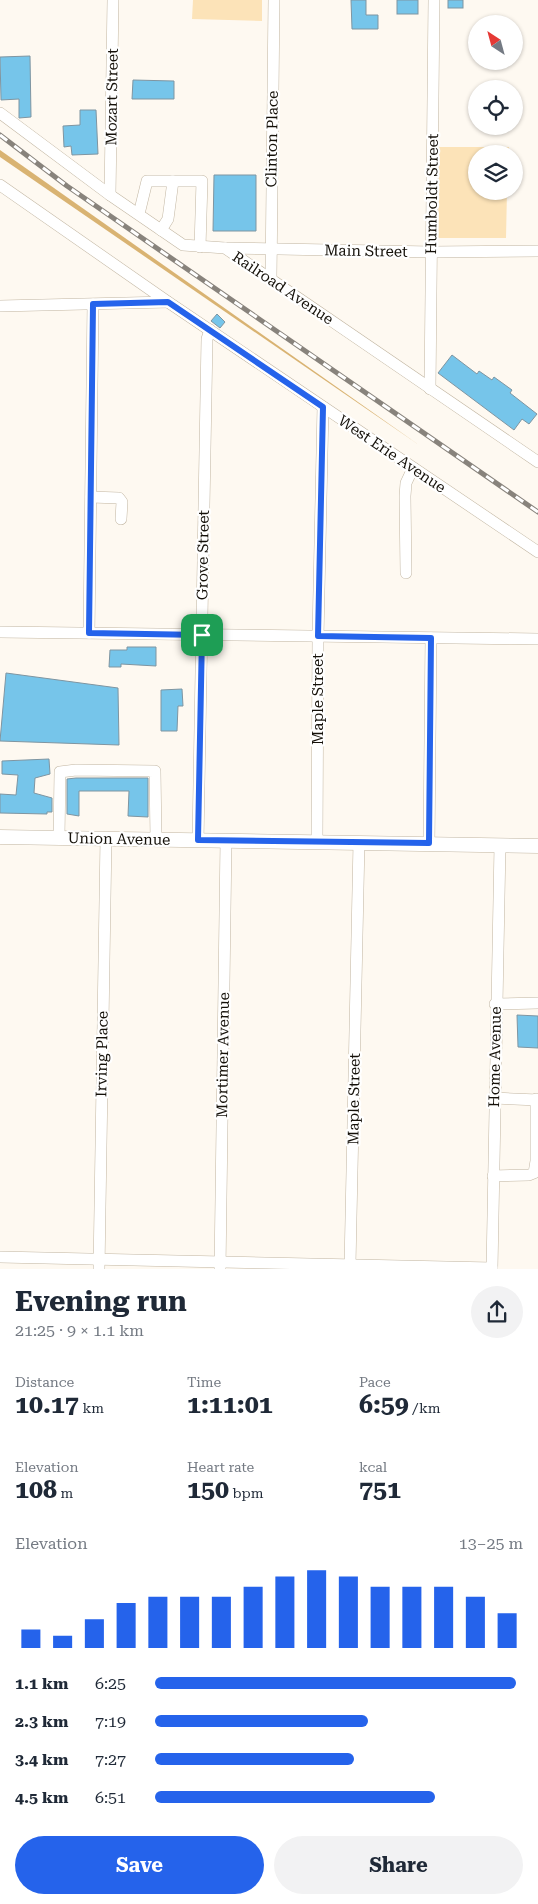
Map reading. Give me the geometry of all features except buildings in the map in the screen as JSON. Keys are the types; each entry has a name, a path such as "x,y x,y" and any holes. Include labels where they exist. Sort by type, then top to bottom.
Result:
{"main road":[{"name":"Union Avenue","path":"0,837 538,846"}],"street":[{"name":"Mozart Street","path":"110,195 113,0"},
{"name":"Clinton Place","path":"271,279 274,0"},
{"name":"Humboldt Street","path":"430,388 434,0"},
{"name":"Railroad Avenue","path":"0,113 110,195 183,246 225,248 538,462"},
{"path":"139,214 147,181 202,181 200,247"},
{"path":"161,230 168,219 173,181"},
{"name":"West Erie Avenue","path":"0,185 168,302 538,552"},
{"name":"Main Street","path":"225,248 431,252 538,251"},
{"path":"0,306 168,302"},
{"path":"89,633 93,304"},
{"name":"Grove Street","path":"198,840 207,339 210,330"},
{"name":"Maple Street","path":"317,842 318,636 323,407"},
{"path":"406,573 405,496 406,483 413,468"},
{"path":"91,497 119,498 122,502 121,519"},
{"path":"0,632 538,639"},
{"path":"429,843 431,638"},
{"path":"59,838 60,772 106,770 155,771 156,839"},
{"name":"Irving Place","path":"99,1264 106,838"},
{"name":"Mortimer Avenue","path":"220,1266 226,841"},
{"name":"Maple Street","path":"350,1265 359,842"},
{"name":"Home Avenue","path":"492,1268 500,845"},
{"path":"496,1004 538,1003"},
{"path":"493,1176 534,1174 536,1169 537,1100 494,1098"},
{"path":"0,1257 99,1264 220,1266 350,1265 492,1268"}],"shaded area":[{"path":"193,0 262,0 262,21 192,19"},
{"path":"439,147 468,147 468,200 507,200 506,238 438,238"},
{"path":"0,150 419,445 0,157"}],"railway":[{"path":"0,135 67,186 538,512"}],"route":[{"path":"168,302 323,407 318,636 431,638 429,843 198,840 202,635 89,633 93,304 168,302"}]}
